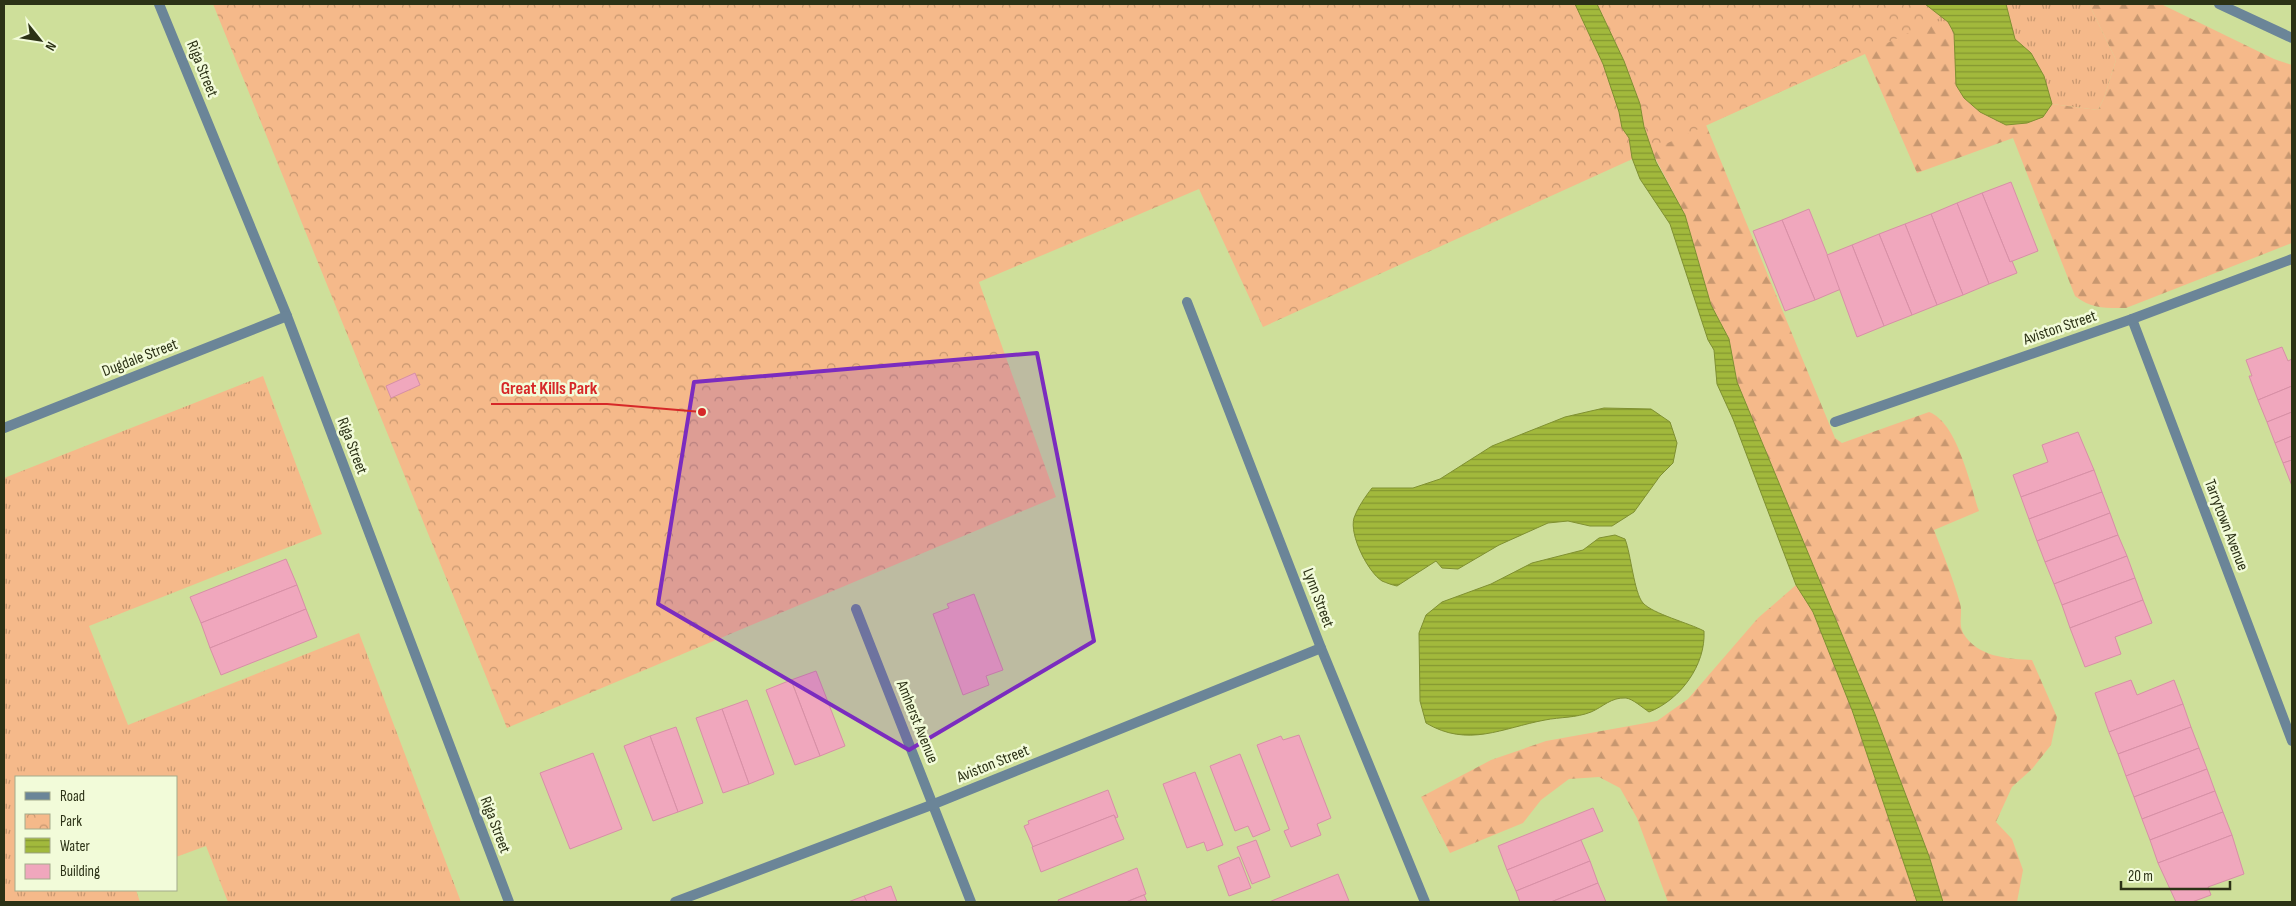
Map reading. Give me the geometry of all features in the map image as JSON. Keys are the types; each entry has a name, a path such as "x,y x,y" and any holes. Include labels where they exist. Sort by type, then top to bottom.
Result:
{"street":[{"name":"Riga Street","path":"159,4 287,316 509,902"},
{"path":"2219,4 2292,38"},
{"name":"Aviston Street","path":"1835,422 2132,319 2292,259"},
{"name":"Lynn Street","path":"1187,302 1321,648 1425,902"},
{"name":"Dugdale Street","path":"4,428 287,316"},
{"name":"Tarrytown Avenue","path":"2132,319 2292,741"},
{"name":"Amherst Avenue","path":"856,609 971,902"},
{"name":"Aviston Street","path":"674,902 934,804 1321,648"}],"highlighted area":[{"path":"1037,353 1094,641 909,750 658,604 694,382"}],"green space":[{"path":"213,4 1969,4 1879,47 1263,327 1199,189 979,282 1056,497 507,728"},
{"path":"1611,4 1919,19 1943,29 2052,104 2098,110 2104,98 2116,60 2089,4 2161,4 2274,59 2292,65 2292,243 2126,308 2093,306 2075,296 2013,138 1917,173 1865,54 1706,125 1835,438 1842,443 1929,412 1939,418 1947,428 1961,455 1979,511 1934,530 1960,603 1963,633 1969,641 1985,652 2013,659 2032,660 2057,717 2051,745 2032,769 2012,787 1996,822 2012,839 2023,870 2017,902 1943,902 1929,856 1875,714 1737,382 1729,339 1711,305 1685,215 1651,150"},
{"path":"1690,4 2089,4 2116,60 2104,98 2098,110 2052,104"},
{"path":"263,376 322,534 89,626 128,725 359,633 461,902 228,902 206,846 178,856 178,776 15,776 15,891 136,891 140,902 4,902 4,478"},
{"path":"1796,585 1813,612 1852,710 1917,902 1668,902 1637,818 1620,788 1599,777 1569,779 1541,800 1523,823 1450,853 1421,797 1491,760 1546,741 1657,721 1688,699 1758,618"}],"water":[{"path":"1575,4 1597,4 1624,61 1640,104 1644,127 1656,162 1685,215 1711,305 1729,339 1737,382 1875,714 1929,856 1943,902 1917,902 1852,710 1813,612 1796,585 1733,419 1717,384 1714,350 1708,340 1670,224 1640,179 1632,158 1629,138 1622,128 1619,112 1603,64"},
{"path":"1925,4 2006,4 2015,39 2031,53 2044,76 2052,104 2043,117 2027,123 2006,125 1980,112 1964,98 1956,85 1954,33 1948,22"},
{"path":"1604,408 1651,409 1670,422 1677,443 1673,463 1660,476 1634,512 1612,526 1590,526 1568,521 1548,523 1499,545 1458,569 1442,568 1436,561 1397,586 1382,581 1371,570 1357,543 1353,525 1358,510 1372,488 1413,488 1440,479 1492,446 1565,417"},
{"path":"1615,535 1625,539 1637,591 1643,603 1655,611 1704,631 1701,656 1689,680 1681,690 1671,699 1649,712 1632,700 1621,698 1585,714 1545,720 1485,734 1456,734 1426,723 1420,701 1419,633 1426,615 1442,602 1491,584 1532,563 1583,550 1599,538"}],"building":[{"path":"2011,182 2038,251 2010,262 1982,193"},
{"path":"1982,193 2010,262 2012,261 2017,273 1989,284 1957,203"},
{"path":"1957,203 1989,284 1963,295 1931,214"},
{"path":"1809,209 1841,289 1815,300 1782,220"},
{"path":"1931,214 1963,295 1937,305 1905,224"},
{"path":"1782,220 1815,300 1785,311 1753,231"},
{"path":"1905,224 1937,305 1912,315 1879,234"},
{"path":"1879,234 1912,315 1884,326 1852,245"},
{"path":"1852,245 1884,326 1857,337 1827,255"},
{"path":"2282,347 2288,361 2292,359 2292,386 2258,400 2249,376 2252,376 2246,360"},
{"path":"415,373 420,385 391,398 386,386"},
{"path":"2292,386 2292,412 2267,422 2258,400"},
{"path":"2292,412 2292,436 2275,443 2267,422"},
{"path":"2078,432 2094,470 2021,497 2013,475 2048,462 2042,445"},
{"path":"2292,436 2292,460 2283,463 2275,443"},
{"path":"2292,460 2292,486 2283,463"},
{"path":"2094,470 2102,492 2029,519 2021,497"},
{"path":"2102,492 2110,513 2037,541 2029,519"},
{"path":"2110,513 2118,535 2045,562 2037,541"},
{"path":"2118,535 2127,556 2054,584 2045,562"},
{"path":"2127,556 2135,578 2062,605 2054,584"},
{"path":"286,559 297,585 201,623 190,597"},
{"path":"2135,578 2143,600 2070,628 2062,605"},
{"path":"297,585 306,609 210,648 201,623"},
{"path":"974,594 1003,670 986,676 989,685 963,695 933,614 949,608 947,604"},
{"path":"2143,600 2152,623 2115,637 2121,654 2085,667 2070,628"},
{"path":"306,609 317,637 221,675 210,648"},
{"path":"816,671 845,746 820,756 791,680"},
{"path":"791,680 820,756 795,765 766,690"},
{"path":"2131,680 2137,695 2174,680 2183,704 2109,732 2095,693"},
{"path":"747,700 774,774 749,784 722,709"},
{"path":"2183,704 2191,727 2118,754 2109,732"},
{"path":"722,709 749,784 723,793 696,718"},
{"path":"676,727 703,803 678,812 650,736"},
{"path":"2191,727 2199,748 2126,776 2118,754"},
{"path":"1299,735 1331,818 1317,824 1321,835 1291,847 1284,831 1289,829 1257,745 1281,736 1283,740"},
{"path":"650,736 678,812 653,821 624,746"},
{"path":"2199,748 2207,769 2134,797 2126,776"},
{"path":"593,753 622,829 570,849 540,773"},
{"path":"1240,754 1270,830 1253,837 1248,826 1235,831 1210,766"},
{"path":"2207,769 2215,791 2142,819 2134,797"},
{"path":"1195,772 1223,845 1207,851 1204,842 1187,848 1163,784"},
{"path":"1108,790 1118,817 1116,818 1114,815 1033,847 1024,826 1029,824 1028,821"},
{"path":"2215,791 2223,812 2150,840 2142,819"},
{"path":"1593,808 1603,831 1507,870 1498,846"},
{"path":"2223,812 2232,835 2158,863 2150,840"},
{"path":"1114,815 1124,839 1041,872 1032,847"},
{"path":"2232,835 2244,874 2208,887 2211,895 2192,902 2176,902 2158,863"},
{"path":"1256,840 1270,877 1252,884 1237,847"},
{"path":"1581,840 1590,861 1516,891 1507,870"},
{"path":"1239,857 1251,888 1229,896 1218,866"},
{"path":"1590,861 1598,883 1551,902 1520,902 1516,891"},
{"path":"1137,868 1146,894 1126,902 1059,902 1058,900"},
{"path":"1338,874 1349,901 1269,902"},
{"path":"1598,883 1606,902 1551,902"},
{"path":"891,886 897,902 867,902 864,896"},
{"path":"1144,895 1147,902 1126,902"},
{"path":"864,896 867,902 848,902"}],"place":[{"name":"Great Kills Park","path":"702,412"}]}
